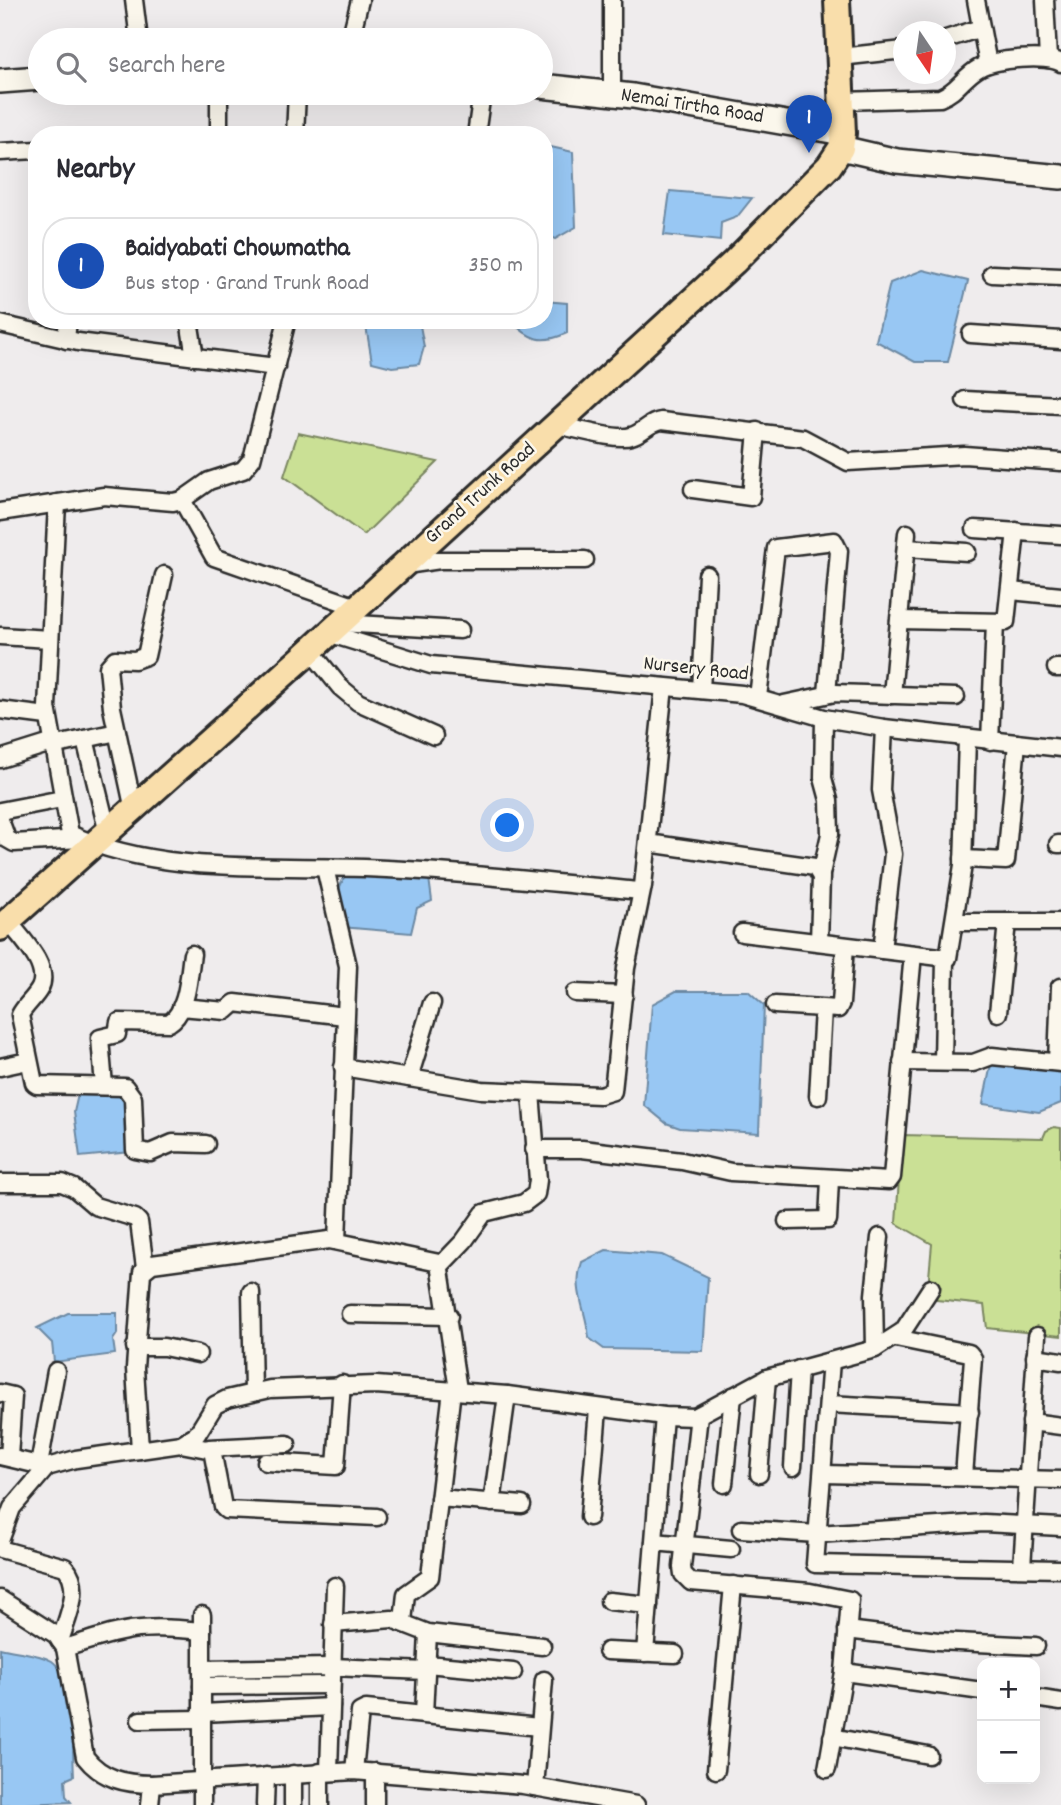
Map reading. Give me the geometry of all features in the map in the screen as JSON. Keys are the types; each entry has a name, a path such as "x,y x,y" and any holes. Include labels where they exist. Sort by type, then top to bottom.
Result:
{"main road":[{"path":"837,0 844,101 842,140"},
{"name":"Grand Trunk Road","path":"4,925 95,839 134,810 557,425 784,214 829,166 842,140"}],"street":[{"path":"134,0 138,28"},
{"path":"353,28 360,0"},
{"path":"612,0 612,94"},
{"path":"976,0 988,64"},
{"path":"844,101 940,98 957,89 966,77 988,64 1055,61 1045,0"},
{"path":"956,36 981,28"},
{"path":"841,57 893,51"},
{"path":"0,81 28,79"},
{"name":"Nemai Tirtha Road","path":"553,87 612,94 842,140 920,164 1061,177"},
{"path":"219,105 219,126"},
{"path":"295,126 296,105"},
{"path":"477,126 480,105"},
{"path":"0,152 28,150"},
{"path":"992,274 1061,277"},
{"path":"0,324 66,340 276,367"},
{"path":"66,340 67,329"},
{"path":"190,329 195,357"},
{"path":"0,512 104,496 162,503 182,500 209,481 248,466 285,329"},
{"path":"971,334 1061,340"},
{"path":"965,400 1061,405"},
{"path":"557,425 626,438 650,423 661,421 757,431 808,440 848,462 954,455 1061,462"},
{"path":"692,489 751,497 757,431"},
{"path":"182,500 209,551 333,628 460,630"},
{"path":"57,503 47,716 70,834 196,865 384,869 641,891"},
{"path":"975,529 1061,535"},
{"path":"899,620 1006,622 1009,618 1016,531"},
{"path":"892,695 906,540 967,552"},
{"path":"758,697 776,548 834,541 839,551 827,694"},
{"path":"399,567 440,560 585,560"},
{"path":"134,810 117,732 109,662 146,656 164,575"},
{"path":"701,690 707,575"},
{"path":"1011,591 1061,596"},
{"path":"990,741 995,623"},
{"path":"333,628 340,687 358,702 434,736"},
{"name":"Nursery Road","path":"333,628 430,665 758,697 824,718 884,728 1061,748"},
{"path":"0,636 50,639"},
{"path":"343,1067 481,1090 600,1095 613,1091 624,995 648,843 664,687"},
{"path":"784,704 827,694 956,697"},
{"path":"0,710 47,716"},
{"path":"819,942 821,874 830,834 829,800 823,778 824,718"},
{"path":"882,950 893,854 881,790 884,728"},
{"path":"0,759 51,745 117,732"},
{"path":"742,933 945,959 951,955 963,859 967,738"},
{"path":"85,739 95,839"},
{"path":"963,859 1006,861 1017,743"},
{"path":"0,811 62,799"},
{"path":"0,820 7,839 14,843 95,839"},
{"path":"648,843 815,867 821,874"},
{"path":"325,868 347,954 337,1241"},
{"path":"955,922 1061,922"},
{"path":"998,1013 1007,922"},
{"path":"4,925 34,956 41,973 40,987 20,1015 31,1078 37,1085 125,1087 131,1091 135,1108 135,1150 150,1153 173,1143 206,1144"},
{"path":"775,1005 835,1010 841,1003 845,946"},
{"path":"104,1086 100,1038 117,1034 119,1022 172,1021 181,1007 192,954"},
{"path":"534,1149 582,1149 682,1161 731,1172 885,1182 891,1179 912,954"},
{"path":"943,1062 945,959"},
{"path":"902,1062 973,1063 992,1056 1059,1062 1060,987"},
{"path":"575,993 624,995"},
{"path":"181,1007 226,1011 234,1003 345,1016"},
{"path":"409,1078 432,1003"},
{"path":"818,1096 822,1009"},
{"path":"0,1067 28,1061"},
{"path":"441,1265 464,1241 484,1213 524,1203 536,1194 538,1180 531,1093"},
{"path":"787,1221 828,1220 830,1179"},
{"path":"0,1184 62,1182 74,1188 95,1206 135,1218 139,1222 145,1268"},
{"path":"875,1349 874,1295 880,1237"},
{"path":"140,1450 135,1347 142,1272 145,1268 152,1264 317,1240 337,1241 435,1261 441,1265 449,1316 455,1390 430,1577 406,1594 402,1621"},
{"path":"181,1444 197,1434 215,1405 253,1392 342,1384 455,1390 598,1409 664,1416 698,1416 767,1378 875,1349 896,1338 909,1324 931,1288"},
{"path":"251,1292 253,1392"},
{"path":"350,1314 449,1316"},
{"path":"1022,1567 1037,1336"},
{"path":"896,1338 971,1355 974,1364 964,1476"},
{"path":"135,1347 164,1347 198,1354"},
{"path":"1035,1357 1061,1361"},
{"path":"810,1592 825,1474 831,1361"},
{"path":"793,1467 799,1369"},
{"path":"0,1541 12,1508 43,1466 56,1371"},
{"path":"759,1474 767,1378"},
{"path":"266,1462 337,1465 342,1384"},
{"path":"0,1393 13,1396 4,1457 43,1466 181,1444 209,1448 287,1444"},
{"path":"492,1503 507,1395"},
{"path":"724,1484 733,1396"},
{"path":"829,1404 970,1412"},
{"path":"589,1517 598,1409"},
{"path":"645,1653 664,1416"},
{"path":"698,1416 682,1567 686,1579 691,1582 810,1592 849,1599 844,1672 827,1769"},
{"path":"1031,1422 1061,1426"},
{"path":"209,1448 213,1452 223,1507 226,1510 377,1517"},
{"path":"825,1474 1061,1480"},
{"path":"439,1499 522,1505"},
{"path":"741,1529 817,1534 984,1523 1061,1527"},
{"path":"654,1542 732,1549"},
{"path":"0,1549 65,1567 71,1574 74,1592 63,1644 85,1758 93,1768 110,1778 131,1784 152,1784 324,1772 375,1772 536,1787 636,1805"},
{"path":"815,1564 1061,1569"},
{"path":"716,1770 733,1585"},
{"path":"320,1805 331,1707 335,1586"},
{"path":"0,1598 56,1634 63,1644"},
{"path":"609,1601 649,1605"},
{"path":"333,1623 388,1619 402,1621 428,1633 542,1646"},
{"path":"63,1644 131,1628 202,1623 202,1805"},
{"path":"847,1630 946,1642 1036,1646"},
{"path":"424,1714 428,1633"},
{"path":"607,1651 675,1654"},
{"path":"202,1669 332,1667 513,1672"},
{"path":"844,1672 977,1690"},
{"path":"536,1787 544,1680"},
{"path":"202,1686 331,1685"},
{"path":"1040,1699 1061,1702"},
{"path":"140,1720 331,1707"},
{"path":"354,1771 360,1712 372,1709 539,1727"},
{"path":"832,1737 928,1755"},
{"path":"375,1772 375,1805"},
{"path":"293,1774 293,1805"},
{"path":"265,1805 266,1776"},
{"path":"150,1805 152,1784"}],"green space":[{"path":"298,433 438,462 364,535 284,476"},
{"path":"1054,1127 1061,1128 1061,1336 987,1328 984,1305 937,1300 929,1277 932,1244 896,1223 902,1135 1043,1138 1046,1131"}],"water":[{"path":"553,147 573,152 576,227 555,239"},
{"path":"670,191 752,198 737,217 721,223 720,241 664,235"},
{"path":"923,270 968,281 948,362 915,362 876,341 890,283"},
{"path":"553,302 567,303 567,333 543,339 520,329 553,329"},
{"path":"366,329 421,329 424,347 419,364 392,367 372,362"},
{"path":"345,875 429,878 432,901 417,908 411,933 341,927 332,905"},
{"path":"676,991 748,991 764,1005 759,1133 680,1128 666,1123 644,1105 652,1004"},
{"path":"992,1059 1061,1068 1061,1103 1039,1112 983,1104"},
{"path":"79,1090 126,1095 131,1152 80,1157 74,1112"},
{"path":"606,1250 662,1255 708,1277 703,1351 604,1349 589,1338 579,1290 579,1272 582,1262"},
{"path":"68,1313 117,1313 117,1334 113,1340 115,1354 54,1362 52,1343 37,1328"},
{"path":"0,1648 47,1658 60,1670 71,1715 74,1776 65,1780 66,1796 71,1802 0,1805"}],"place":[{"name":"Baidyabati Chowmatha","path":"809,153"}]}
